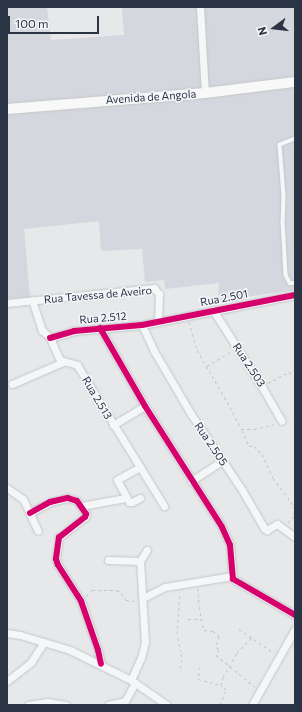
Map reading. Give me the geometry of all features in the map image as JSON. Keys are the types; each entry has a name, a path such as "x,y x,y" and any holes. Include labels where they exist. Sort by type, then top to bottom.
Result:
{"main road":[{"name":"Avenida de Angola","path":"7,109 205,93 295,82"}],"street":[{"path":"200,7 205,93"},
{"name":"Rua Tavessa de Aveiro","path":"7,303 154,288 159,294 158,322"},
{"name":"Rua 2.501","path":"158,322 295,295"},
{"path":"12,384 63,362 60,360 50,338 42,330 37,319 32,300"},
{"name":"Rua 2.503","path":"213,310 282,421"},
{"name":"Rua 2.512","path":"50,338 74,331 142,325 158,322"},
{"name":"Rua 2.505","path":"142,325 154,351 187,407 242,490 264,528 267,530 277,524 284,529"},
{"path":"100,328 145,406 229,540 232,576 235,581 295,615"},
{"name":"Rua 2.513","path":"63,362 77,365 164,506"},
{"path":"113,425 145,406"},
{"path":"191,481 222,461"},
{"path":"140,467 117,480 125,498 130,502 140,498"},
{"path":"7,488 23,499 38,531"},
{"path":"30,513 57,499 74,498 81,506 86,516 59,537 56,559 58,565 81,601 98,650 101,664"},
{"path":"81,506 125,498"},
{"path":"284,529 295,537"},
{"path":"108,705 120,704 125,701 133,682 145,642 140,560 147,550"},
{"path":"108,560 140,560"},
{"path":"143,600 165,587 198,583 217,577 232,576"},
{"path":"252,705 295,629"},
{"path":"7,633 20,634 70,650 101,664 133,682 167,705"},
{"path":"7,681 31,662 44,642"},
{"path":"28,705 47,702 66,705"}],"lane":[{"path":"295,138 280,145 284,196 283,221 286,275 290,283 295,283"}],"path":[{"path":"188,315 190,332 197,350 249,446 254,446 262,454 274,478 294,506 294,516 284,529"},
{"path":"207,367 237,347"},
{"path":"262,387 289,372 295,376"},
{"path":"241,429 263,428 282,421"},
{"path":"198,583 204,630 213,631 219,636 216,647 219,649 216,655 248,684 260,690"},
{"path":"179,586 181,597 177,634 182,662 180,668"},
{"path":"81,601 92,590 117,590 122,593 126,600 143,600"},
{"path":"188,619 202,619"},
{"path":"239,629 280,656"},
{"path":"221,685 229,666 237,653 251,638"},
{"path":"200,667 198,679 221,685 226,690 220,705"}],"shaded area":[{"path":"7,7 47,7 51,40 124,35 122,7 295,7 295,290 218,301 219,283 165,289 164,280 145,282 142,249 101,251 99,221 24,229 30,297 7,299"}],"cycle path":[{"path":"50,338 74,331 142,325 295,295"},
{"path":"100,328 145,406 222,527 230,545 233,579 295,615"},
{"path":"30,513 50,502 68,498 77,501 86,514 85,517 59,537 56,559 58,565 81,601 98,650 101,664"}]}
